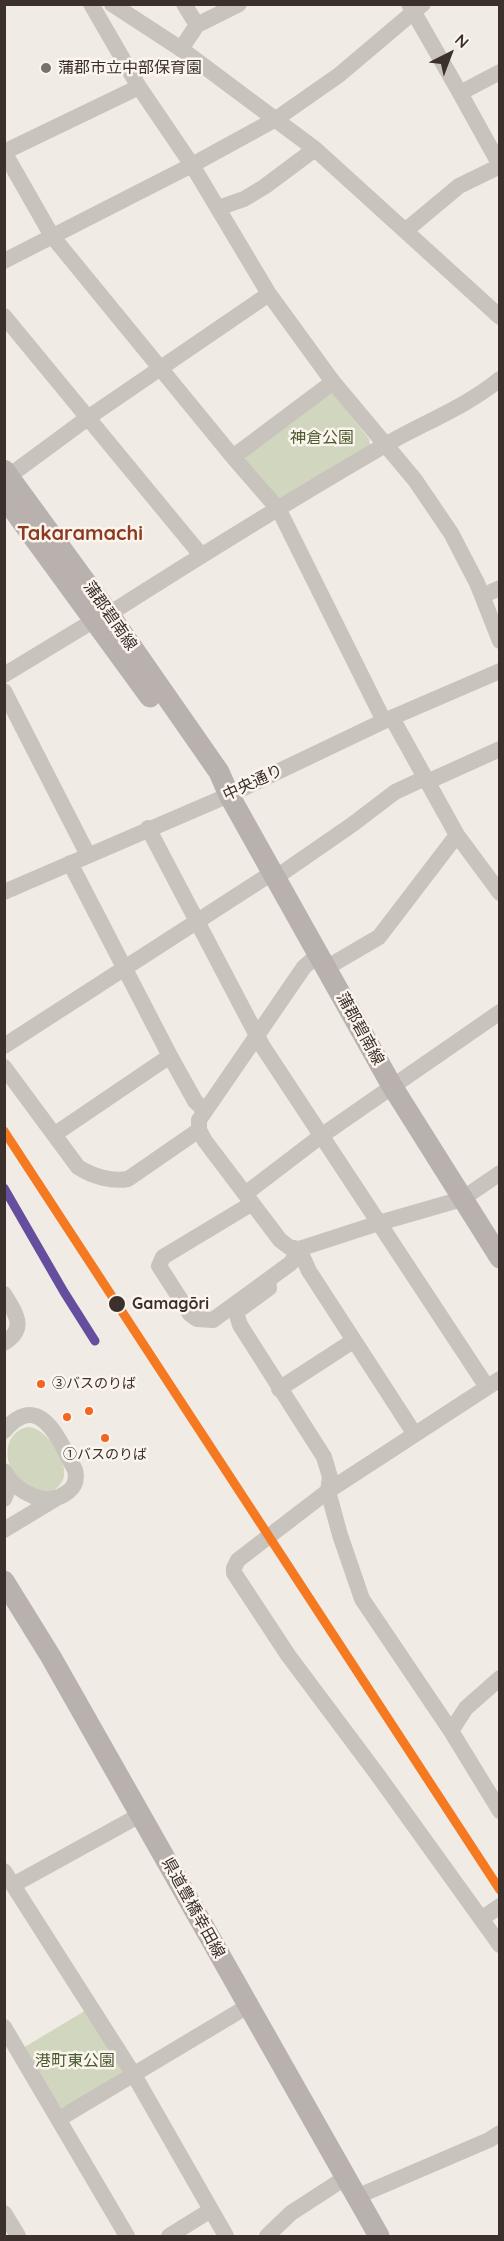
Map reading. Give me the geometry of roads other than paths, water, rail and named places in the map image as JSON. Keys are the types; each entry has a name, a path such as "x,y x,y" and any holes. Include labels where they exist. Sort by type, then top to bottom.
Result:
{"main road":[{"name":"蒲郡碧南線","path":"7,473 210,778 229,795 392,1086 500,1258"},
{"name":"蒲郡碧南線","path":"4,497 101,617"},
{"name":"県道豊橋幸田線","path":"4,1581 51,1657 379,2236"}],"street":[{"path":"92,4 139,87 192,165 269,294 333,382 415,480 451,533 482,596 500,641"},
{"path":"112,4 181,49 315,149 500,317"},
{"path":"184,4 197,25"},
{"path":"181,49 197,25 239,4"},
{"path":"4,261 192,165 276,118 339,75 415,7 500,166 459,186 405,231"},
{"path":"460,93 500,72"},
{"path":"139,87 4,152 52,236 279,510 388,720 457,835 500,893"},
{"path":"218,208 244,199 264,188 315,149"},
{"path":"7,473 269,294"},
{"path":"4,316 201,555"},
{"path":"4,675 386,444 474,397 500,379"},
{"path":"233,457 333,382"},
{"path":"482,596 500,588"},
{"name":"中央通り","path":"4,892 229,795 388,720 500,671"},
{"path":"4,691 88,855"},
{"path":"4,1046 274,876 353,824 395,792 500,749"},
{"path":"148,828 257,1036 379,1223 494,1383 328,1491 238,1560 234,1573 288,1655 500,1945"},
{"path":"457,835 379,937 322,962 304,967 204,1110 199,1120 199,1130 205,1142 280,1240 290,1247 299,1249 462,1199 500,1173"},
{"path":"69,863 170,1056 195,1101 204,1110"},
{"path":"299,1249 291,1263 213,1320 197,1319 190,1314 159,1266 163,1257 248,1199 321,1137 500,1012"},
{"path":"55,1134 170,1056"},
{"path":"4,1066 78,1167 86,1172 116,1181 128,1179 199,1130"},
{"path":"299,1249 309,1271 414,1433"},
{"path":"268,1280 269,1287 236,1312 240,1325 324,1457 330,1477 328,1491 344,1550 362,1599 451,1731 500,1811"},
{"path":"4,1294 17,1316 18,1329 12,1338 4,1343"},
{"path":"279,1389 353,1341"},
{"path":"4,1431 15,1421 29,1414 41,1417 47,1422 77,1476 72,1488 4,1530"},
{"path":"6,1474 19,1489 30,1495 46,1499 58,1498"},
{"path":"4,1499 8,1489 6,1474"},
{"path":"451,1731 466,1708 500,1678"},
{"path":"140,1815 9,1878 134,2075 226,2236"},
{"path":"481,1919 500,1906"},
{"path":"59,2119 248,2006"},
{"path":"4,2027 127,2236"},
{"path":"356,2197 489,2140 500,2133"},
{"path":"267,2236 291,2213 345,2178"},
{"path":"169,2236 211,2210"},
{"path":"4,2213 18,2236"}],"place":[{"name":"蒲郡市立中部保育園","path":"46,68"},
{"name":"Gamagōri","path":"117,1304"},
{"name":"③バスのりば","path":"41,1384"},
{"name":"①バスのりば","path":"105,1438"}],"district":[{"name":"Takaramachi","path":"80,534"}],"park label":[{"name":"神倉公園","path":"322,438"},
{"name":"港町東公園","path":"75,2061"}]}
